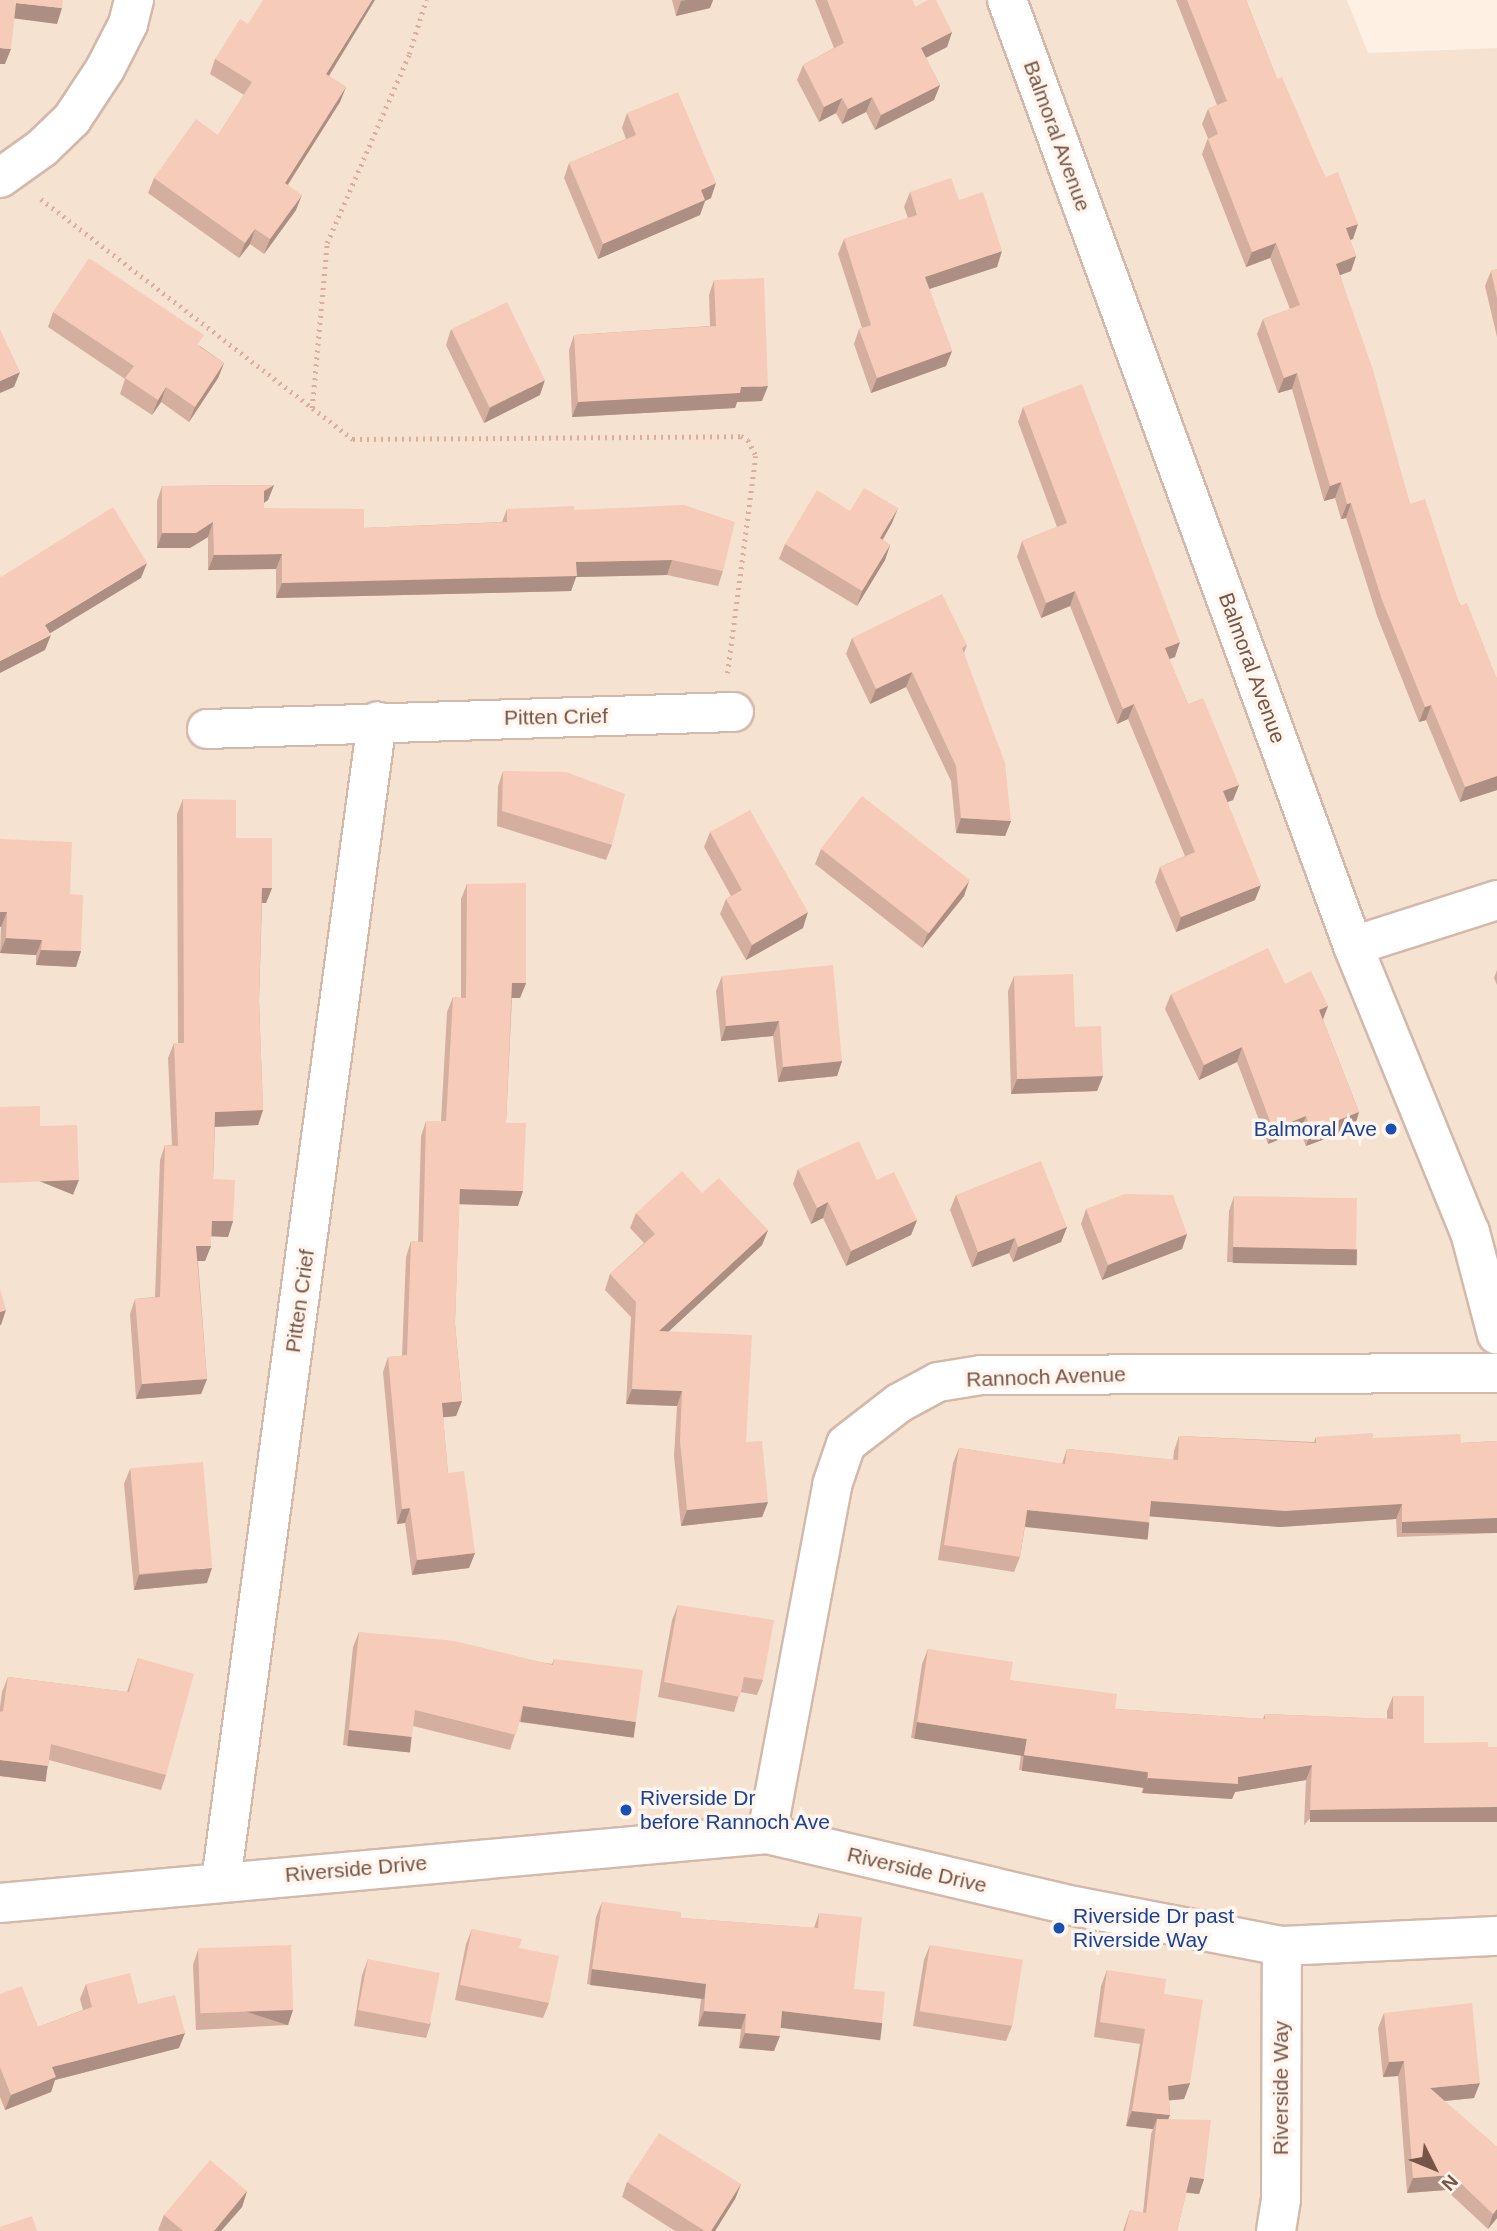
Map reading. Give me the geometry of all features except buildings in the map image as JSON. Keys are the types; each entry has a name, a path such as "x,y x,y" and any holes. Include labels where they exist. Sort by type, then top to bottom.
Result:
{"street":[{"path":"7,174 72,119 105,69 128,23 134,0"},
{"name":"Balmoral Avenue","path":"1007,0 1353,946 1470,1232 1497,1335"},
{"name":"Pitten Crief","path":"207,729 377,721 734,712"},
{"name":"Pitten Crief","path":"220,1881 377,721"},
{"path":"1353,946 1497,900"},
{"name":"Rannoch Avenue","path":"767,1834 832,1485 846,1444 899,1403 938,1382 981,1375 1497,1373"},
{"name":"Riverside Drive","path":"0,1903 220,1881 767,1834 1074,1906 1282,1946 1497,1936"},
{"name":"Riverside Way","path":"1276,2231 1281,2199 1282,1946"}],"path":[{"path":"312,408 327,243 410,54 426,0"},
{"path":"7,174 354,439 741,436 748,440 756,456 726,663 734,712"}],"shaded area":[{"path":"0,0 1347,0 1368,53 1497,48 1497,2231 0,2231"}],"place":[{"name":"Balmoral Ave","path":"1391,1129"},
{"name":"Riverside Dr before Rannoch Ave","path":"626,1810"},
{"name":"Riverside Dr past Riverside Way","path":"1059,1928"}]}
